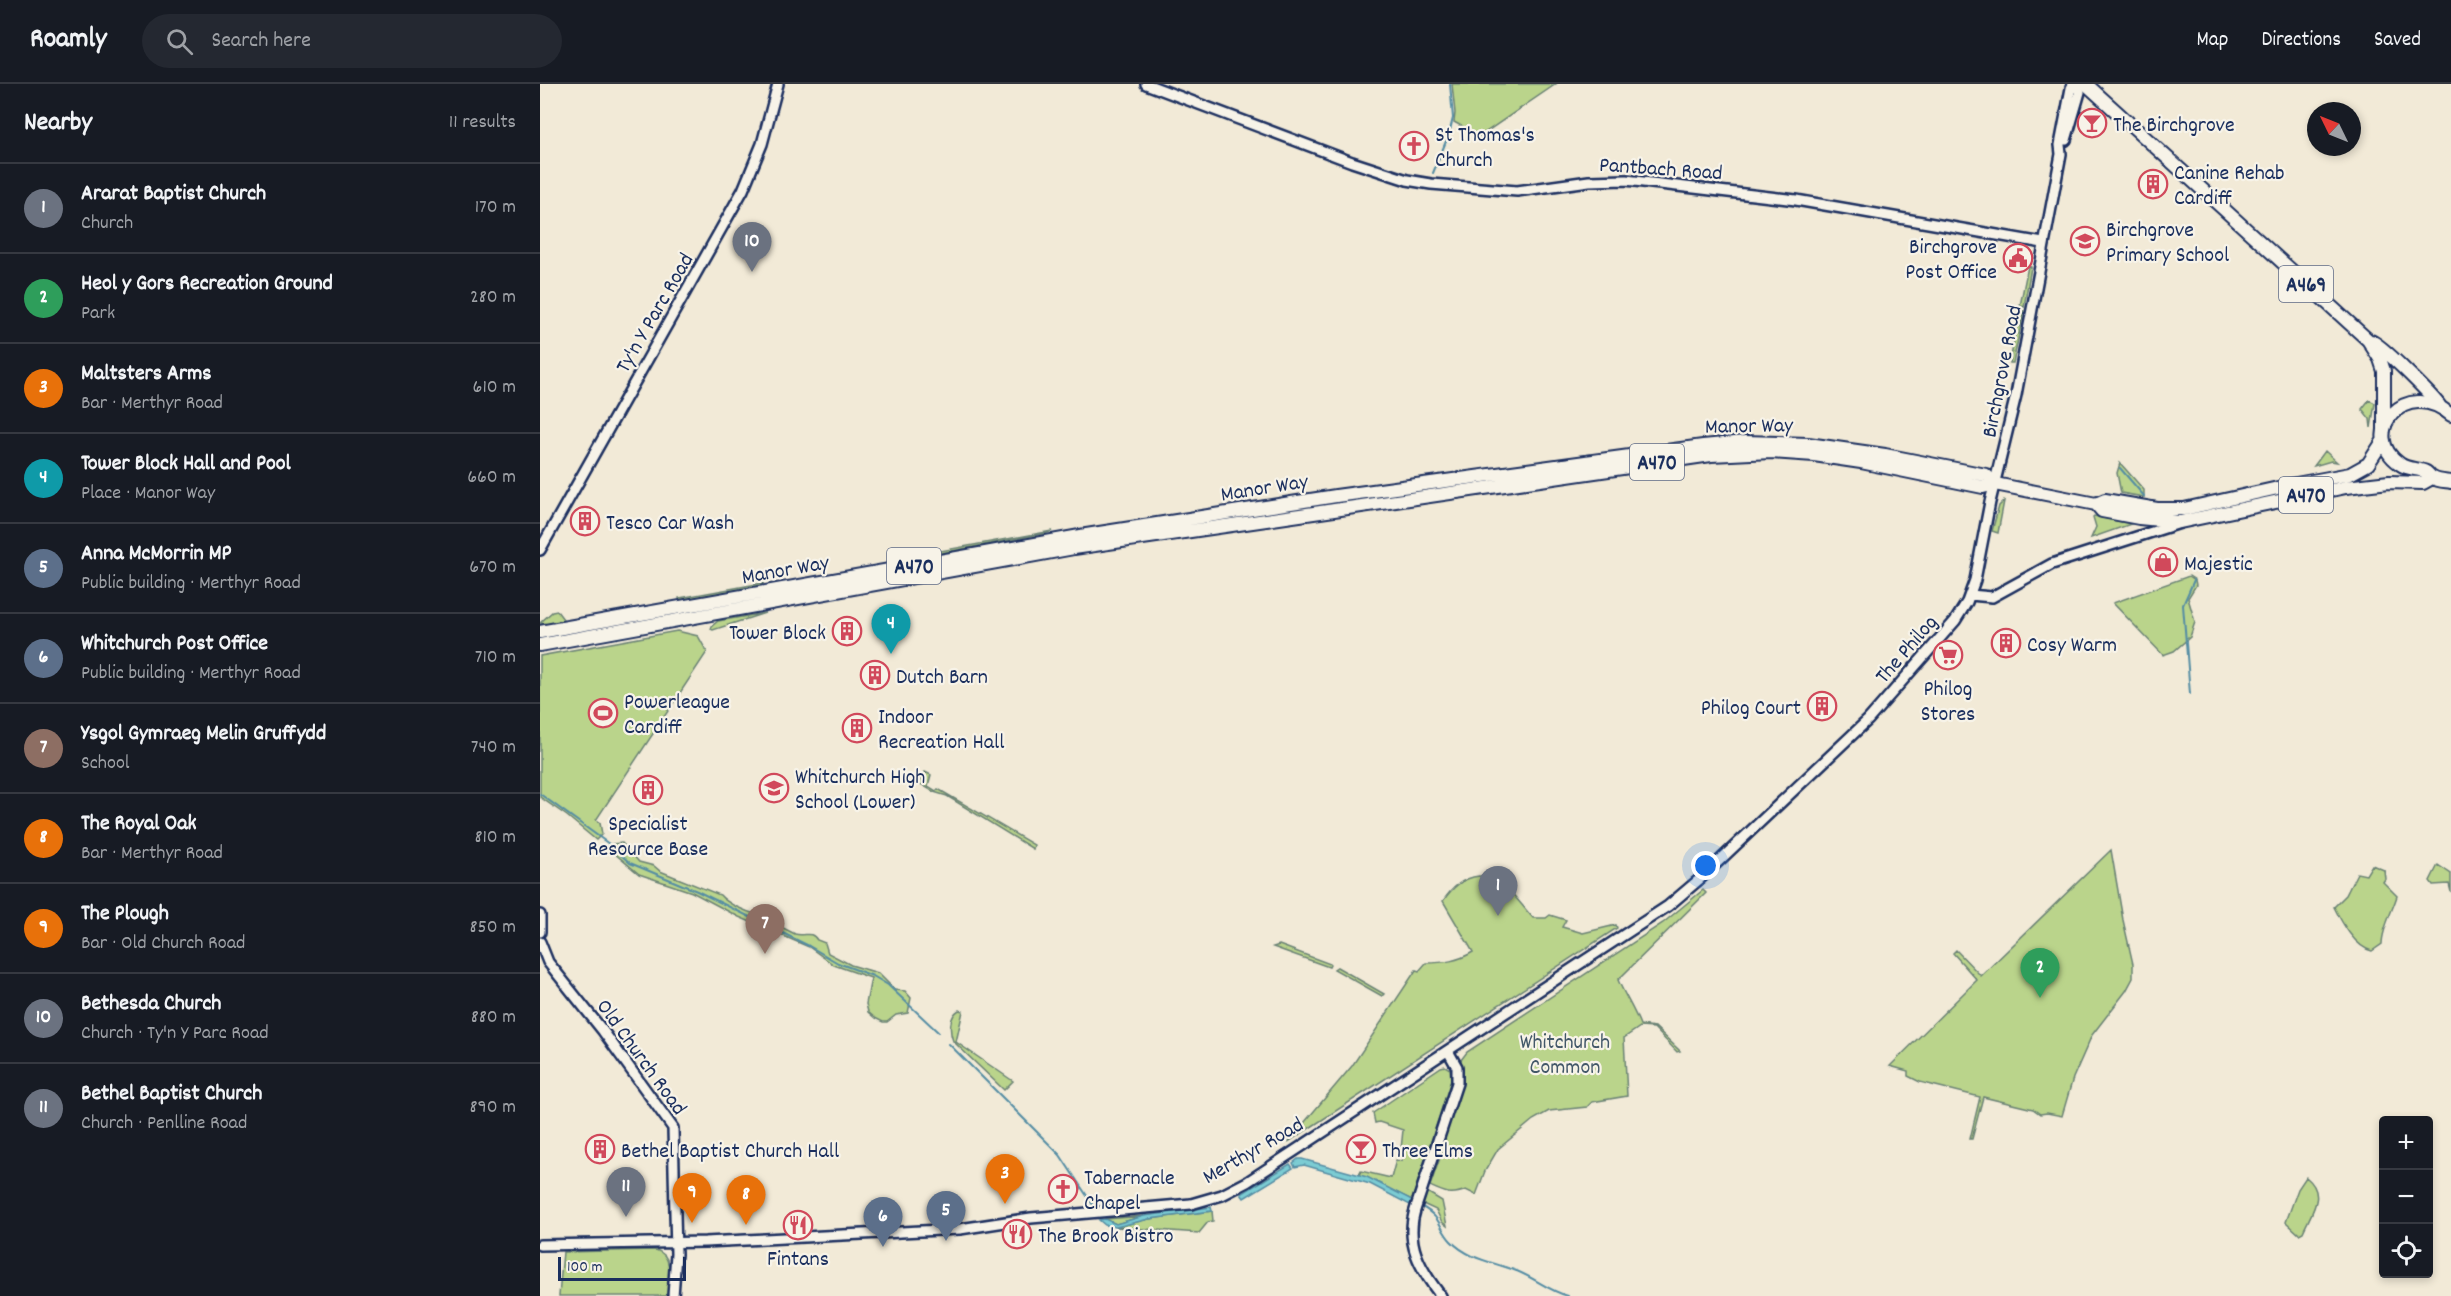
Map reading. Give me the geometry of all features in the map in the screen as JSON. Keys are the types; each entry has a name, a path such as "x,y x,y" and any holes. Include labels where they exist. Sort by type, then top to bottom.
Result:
{"main road":[{"name":"A469","path":"2086,84 2368,340 2382,348 2439,405"},
{"name":"A469","path":"2368,340 2380,359 2384,371 2383,435"},
{"name":"A470","path":"2439,405 2425,401 2407,404 2392,414 2383,435 2398,463 2412,470 2426,472 2432,478 2451,482"},
{"path":"2439,405 2451,416"},
{"name":"Manor Way","path":"540,645 1074,548 1711,455 1796,453 1861,462 1983,488 1995,484 2096,504 2105,500 2157,509 2184,509 2355,472 2368,464 2383,435"},
{"name":"Manor Way","path":"540,632 1080,536 1336,496 1714,445 1775,442 1837,448 1986,475 1995,484"},
{"name":"A470","path":"2181,522 2346,487 2389,482 2423,483 2432,478"},
{"name":"Manor Way","path":"2096,504 2102,511 2181,522"}],"street":[{"name":"Ty'n Y Parc Road","path":"540,550 739,199 762,144 778,84"},
{"name":"Pantbach Road","path":"1146,84 1352,162 1407,180 1431,184 1517,190 1595,181 1626,180 1796,200 2043,243"},
{"name":"Birchgrove Road","path":"1970,595 2016,395 2061,153 2060,146 2069,96 2075,84"},
{"path":"1970,595 1992,597 2070,557 2181,522"},
{"name":"The Philog","path":"1701,878 1878,710 1958,617 1970,595"},
{"name":"Merthyr Road","path":"540,1245 796,1239 960,1229 1032,1218 1127,1211 1201,1202 1222,1195 1247,1182 1659,913 1701,878"},
{"path":"540,915 540,933"},
{"name":"Old Church Road","path":"540,942 548,962 603,1031 671,1123 674,1135 673,1296"},
{"path":"1441,1296 1420,1267 1414,1248 1413,1224 1416,1207 1457,1083 1457,1067 1448,1051"}],"green space":[{"path":"1452,84 1556,84 1480,136 1454,122"},
{"path":"2028,266 2031,267 2024,307 2020,306"},
{"path":"2019,310 2024,311 2013,363 2010,363"},
{"path":"2369,400 2375,403 2371,428 2370,419 2362,409"},
{"path":"2325,451 2337,462 2331,461 2314,466"},
{"path":"2120,463 2144,490 2144,497 2121,493 2117,473"},
{"path":"2004,501 1998,533 1992,531 1999,506"},
{"path":"2093,517 2131,524 2091,538 2096,527"},
{"path":"1052,531 904,560 1048,535 1037,540 902,563 901,558"},
{"path":"2189,576 2195,580 2196,585 2188,598 2195,622 2190,637 2174,651 2163,655 2113,603"},
{"path":"763,583 763,585 680,601 679,598"},
{"path":"557,611 563,619 558,625 540,623 552,612"},
{"path":"765,613 713,630 711,629 718,621"},
{"name":"Powerleague Cardiff","path":"677,631 698,636 707,652 596,820 600,823 602,834 596,840 540,797 540,656"},
{"path":"925,772 931,775 928,786 936,791 938,789 1034,845 1033,849 947,796 934,792 919,783"},
{"path":"622,843 639,862 654,866 660,871 720,895 727,902 743,910 758,915 763,912 772,916 772,922 786,930 798,935 810,934 825,943 828,953 851,965 878,973 895,990 905,991 911,998 908,1013 896,1015 887,1022 875,1018 868,1012 866,1004 871,978 834,965 809,947 739,917 692,892 639,874 613,852 612,844"},
{"path":"2111,850 2133,964 2133,978 2126,991 2092,1035 2073,1078 2062,1116 2040,1114 2033,1109 1983,1097 1972,1139 1970,1139 1980,1097 1920,1082 1908,1076 1908,1071 1890,1066 1977,980 1953,953 1956,950 1981,976"},
{"path":"2372,865 2384,870 2383,882 2397,896 2385,926 2382,944 2372,951 2355,940 2334,907 2346,895 2357,873 2366,875"},
{"path":"2438,865 2451,874 2451,892 2449,884 2433,885 2430,881"},
{"name":"Whitchurch Common","path":"1479,876 1496,880 1503,885 1533,918 1546,918 1550,915 1566,920 1562,927 1583,933 1616,925 1617,928 1288,1142 1352,1066 1416,970 1419,971 1426,963 1451,961 1473,952 1443,901 1458,884"},
{"name":"Whitchurch Common","path":"1703,890 1706,893 1618,980 1640,1025 1655,1027 1680,1051 1677,1052 1654,1028 1640,1027 1624,1038 1627,1096 1592,1102 1587,1107 1549,1111 1533,1120 1498,1149 1485,1171 1476,1195 1466,1190 1448,1193 1430,1186 1462,1079 1461,1060 1467,1052 1663,923"},
{"path":"1279,945 1330,965 1329,967 1273,947"},
{"path":"1337,967 1384,994 1382,996 1334,969"},
{"path":"959,1010 963,1011 956,1042 1013,1081 1004,1090 953,1041 951,1024 953,1016"},
{"path":"1445,1066 1450,1069 1451,1080 1412,1200 1359,1175 1361,1171 1391,1178 1396,1160 1402,1161 1403,1155 1398,1153 1401,1149 1403,1130 1379,1122 1375,1123 1373,1113"},
{"path":"2306,1177 2312,1183 2317,1196 2303,1232 2299,1234 2286,1222 2298,1189"},
{"path":"1427,1192 1442,1201 1447,1226 1442,1222 1436,1210 1423,1204"},
{"path":"1212,1211 1213,1221 1208,1222 1199,1233 1116,1227 1149,1219"},
{"path":"1144,1216 1116,1224 1105,1219"},
{"path":"656,1250 666,1257 668,1263 667,1296 559,1296 563,1252"}],"water":[{"path":"1298,1159 1367,1177 1412,1200 1410,1205 1370,1184 1304,1165 1295,1167 1293,1163"},
{"path":"1290,1164 1293,1168 1244,1198 1241,1194"},
{"path":"1211,1207 1212,1211 1149,1219 1116,1227 1105,1225 1099,1220 1105,1219 1116,1224 1144,1216"}],"waterway":[{"path":"1433,173 1453,118 1450,84"},
{"path":"2120,468 2144,496"},
{"path":"2190,694 2183,605 2194,580"},
{"path":"540,794 609,844 630,863 697,891 809,946 838,963 873,976 888,985 938,1032"},
{"path":"949,1044 1060,1155 1093,1205"},
{"path":"1422,1207 1436,1219 1451,1241 1465,1252 1521,1273 1568,1296"}],"place":[{"name":"The Birchgrove","path":"2092,123"},
{"name":"St Thomas's Church","path":"1414,146"},
{"name":"Canine Rehab Cardiff","path":"2153,184"},
{"name":"Birchgrove Primary School","path":"2085,241"},
{"name":"Birchgrove Post Office","path":"2018,258"},
{"name":"Bethesda Church","path":"752,272"},
{"name":"Tesco Car Wash","path":"585,521"},
{"name":"Majestic","path":"2163,562"},
{"name":"Tower Block","path":"847,631"},
{"name":"Cosy Warm","path":"2006,643"},
{"name":"Tower Block Hall and Pool","path":"891,654"},
{"name":"Philog Stores","path":"1948,655"},
{"name":"Dutch Barn","path":"875,675"},
{"name":"Philog Court","path":"1822,706"},
{"name":"Powerleague Cardiff","path":"603,713"},
{"name":"Indoor Recreation Hall","path":"857,728"},
{"name":"Whitchurch High School (Lower)","path":"774,788"},
{"name":"Specialist Resource Base","path":"648,790"},
{"name":"Ararat Baptist Church","path":"1498,916"},
{"name":"Ysgol Gymraeg Melin Gruffydd","path":"765,954"},
{"name":"Heol y Gors Recreation Ground","path":"2040,998"},
{"name":"Bethel Baptist Church Hall","path":"600,1149"},
{"name":"Three Elms","path":"1361,1149"},
{"name":"Tabernacle Chapel","path":"1063,1189"},
{"name":"Maltsters Arms","path":"1005,1204"},
{"name":"Bethel Baptist Church","path":"626,1217"},
{"name":"The Plough","path":"692,1223"},
{"name":"The Royal Oak","path":"746,1225"},
{"name":"Fintans","path":"798,1225"},
{"name":"The Brook Bistro","path":"1017,1234"},
{"name":"Anna McMorrin MP","path":"946,1241"},
{"name":"Whitchurch Post Office","path":"883,1247"}]}
